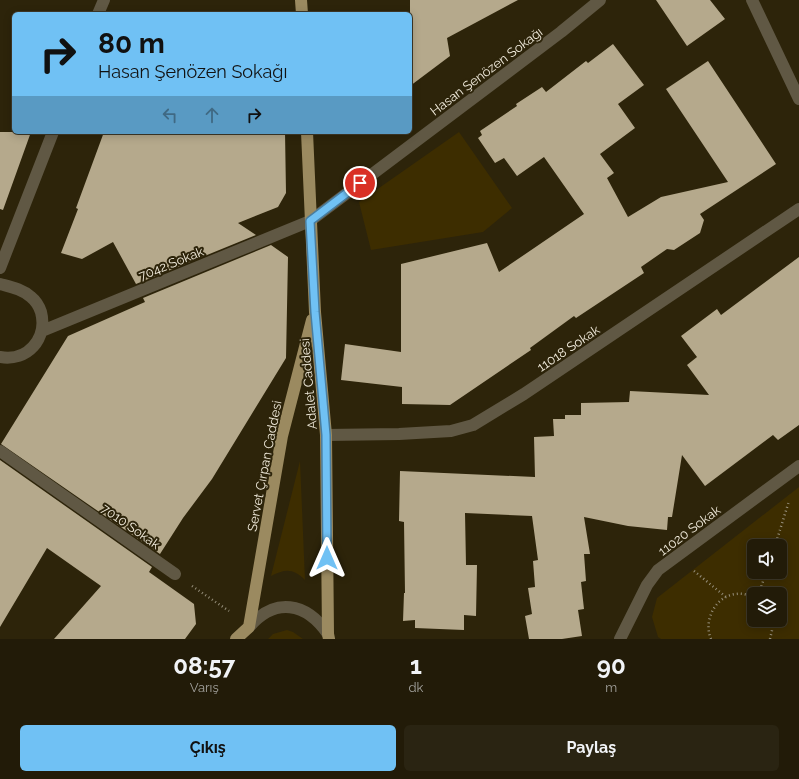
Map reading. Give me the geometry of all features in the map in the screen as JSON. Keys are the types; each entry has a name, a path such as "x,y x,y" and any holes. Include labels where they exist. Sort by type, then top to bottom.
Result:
{"main road":[{"path":"301,0 302,12"},
{"name":"Adalet Caddesi","path":"307,134 315,312 326,435 328,636"},
{"name":"Servet Çırpan Caddesi","path":"247,628 282,436 315,312"},
{"path":"236,639 247,628"}],"street":[{"path":"99,12 104,0"},
{"name":"Hasan Şenözen Sokağı","path":"310,221 600,0"},
{"path":"752,0 799,99"},
{"path":"0,268 51,134"},
{"name":"11018 Sokak","path":"326,435 399,434 451,431 473,425 524,394 799,209"},
{"name":"7042 Sokak","path":"42,331 310,221"},
{"path":"0,284 23,291 32,298 39,307 42,318 42,331 38,342 30,351 19,356 7,358 0,357"},
{"name":"7010 Sokak","path":"0,451 175,574"},
{"name":"11020 Sokak","path":"620,639 647,585 658,570 799,466"},
{"name":"Adalet Caddesi","path":"247,628 258,617 269,610 283,607 296,608 309,613 320,622 328,636"}],"path":[{"path":"777,539 789,501"},
{"path":"677,557 726,597"},
{"path":"175,574 232,614 247,628"},
{"path":"711,639 708,624 711,613 717,604 726,597 736,594 747,594"},
{"path":"770,639 773,627"}],"shaded area":[{"path":"459,132 512,208 483,232 371,250 359,202"},
{"path":"300,461 305,580 297,573 289,571 271,576"},
{"path":"799,487 799,639 661,639 658,637 652,617 657,598"},
{"path":"287,630 303,639 268,639 273,634"}],"building":[{"path":"410,0 518,0 447,38 450,56 412,84 412,12 410,12"},
{"path":"656,0 710,0 725,19 687,46"},
{"path":"613,44 644,85 618,104 635,128 600,154 614,173 607,178 628,217 661,197 728,182 666,89 708,61 776,164 700,214 704,220 700,233 674,250 667,249 641,267 644,273 576,318 574,316 530,348 531,350 450,405 402,404 402,387 341,380 345,344 401,352 401,264 487,243 499,272 584,214 544,157 517,176 504,158 495,163 478,138 482,135 480,131 517,106 516,104 542,87 546,92 586,61 588,63"},
{"path":"0,132 12,132 12,134 30,134 3,210 0,209"},
{"path":"103,134 285,134 286,193 278,207 238,223 256,235 136,284 113,242 82,259 61,253 78,209 76,208"},
{"path":"271,245 288,257 286,358 212,479 183,518 160,554 1,444 68,336 145,302 143,298"},
{"path":"799,257 799,425 778,440 773,435 705,486 682,455 672,517 668,517 667,530 628,526 584,517 590,554 584,554 586,581 581,582 584,609 578,610 582,636 562,639 529,639 525,616 532,614 528,588 535,587 533,561 538,560 532,516 465,513 466,565 477,565 476,616 464,615 464,630 415,628 415,620 403,621 405,593 404,522 399,521 400,471 535,477 534,437 554,436 553,419 565,419 565,415 581,415 581,403 629,402 630,391 709,395 687,365 697,357 681,336 717,309 721,315"},
{"path":"0,460 152,567 149,572 194,604 196,624 185,639 54,639 101,586 47,548 0,627"}],"route":[{"path":"327,558 326,435 315,312 310,221 360,183"}]}
